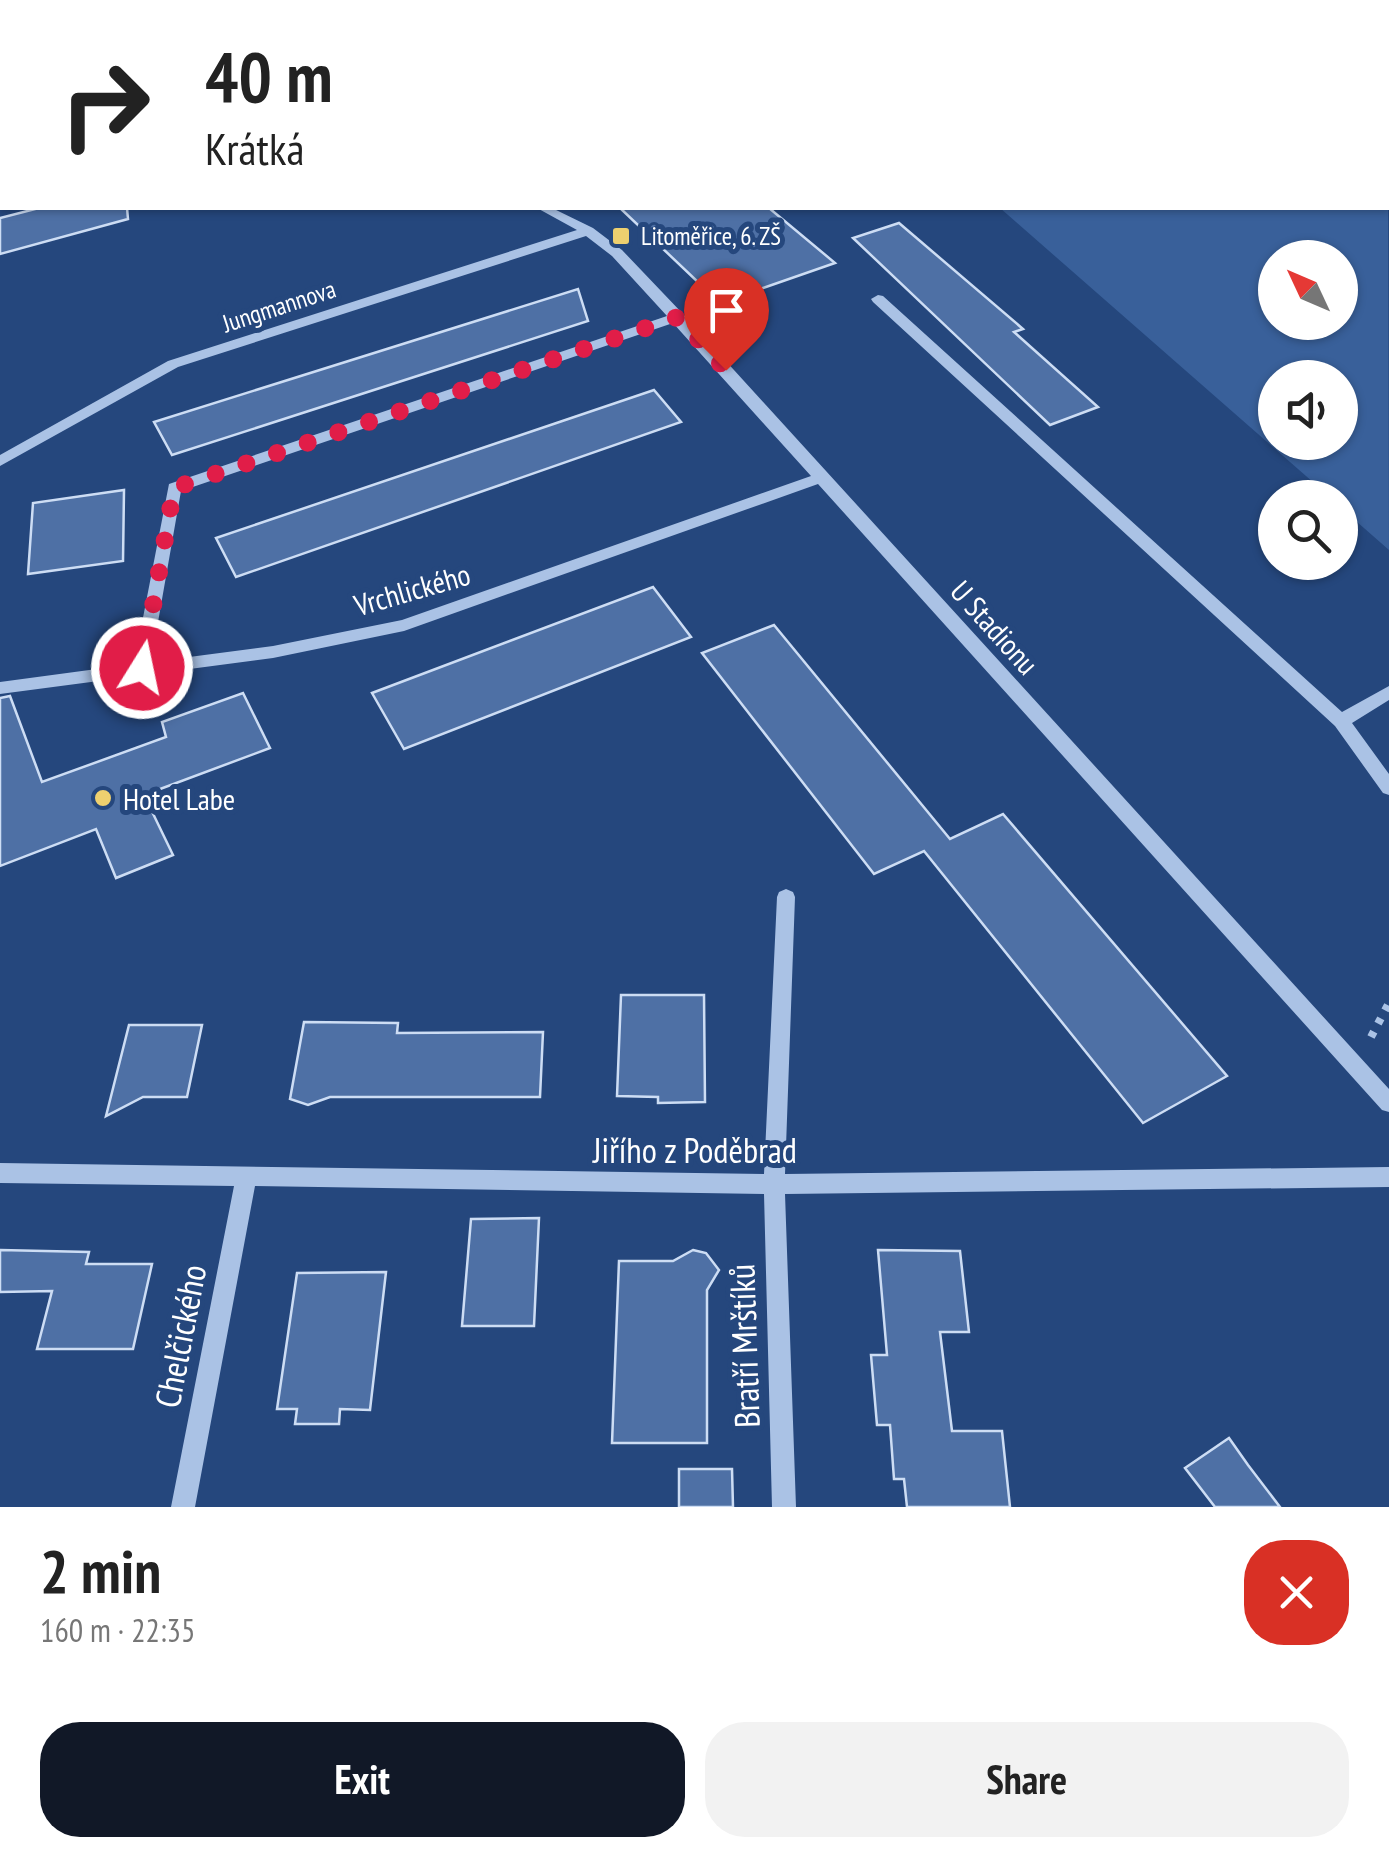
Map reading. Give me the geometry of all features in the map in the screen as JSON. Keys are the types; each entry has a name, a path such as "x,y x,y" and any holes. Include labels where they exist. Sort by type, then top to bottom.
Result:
{"street":[{"name":"U Stadionu","path":"547,210 588,231 617,253 678,317 1389,1104"},
{"name":"Jungmannova","path":"0,462 173,364 588,231"},
{"path":"878,299 1342,721 1389,788"},
{"path":"142,668 174,488 678,317"},
{"name":"Vrchlického","path":"0,688 274,652 404,625 823,477"},
{"path":"1342,721 1389,692"},
{"name":"Bratří Mrštíků","path":"784,1507 774,1184 786,897"},
{"name":"Jiřího z Poděbrad","path":"0,1173 774,1184 1389,1178"},
{"name":"Chelčického","path":"183,1507 246,1177"}],"shaded area":[{"path":"1002,210 1388,210 1389,550 1358,523 1358,480 1311,480 1288,460 1358,460 1358,360 1258,360 1258,434"}],"building":[{"path":"31,210 127,210 128,219 0,254 0,218"},
{"path":"622,210 771,210 835,263 720,303"},
{"path":"899,223 1023,329 1014,332 1098,407 1050,425 853,238"},
{"path":"578,289 588,321 172,455 154,422"},
{"path":"654,390 681,422 236,577 216,538"},
{"path":"124,490 123,561 28,574 33,503"},
{"path":"653,587 691,637 404,749 372,693"},
{"path":"774,625 950,839 1003,814 1227,1076 1143,1123 924,851 874,874 702,653"},
{"path":"243,693 270,748 144,795 173,855 116,878 96,829 0,866 0,698 10,696 42,782 166,737 162,722"},
{"path":"621,995 704,995 705,1102 658,1103 658,1097 617,1096"},
{"path":"304,1022 398,1023 397,1033 543,1032 540,1097 330,1097 308,1105 290,1099"},
{"path":"129,1025 202,1025 187,1097 143,1097 106,1116"},
{"path":"539,1218 534,1326 462,1326 471,1219"},
{"path":"0,1250 89,1252 86,1264 152,1264 133,1349 37,1349 52,1291 0,1292"},
{"path":"693,1250 706,1253 719,1270 707,1290 707,1443 612,1443 619,1261 673,1261"},
{"path":"878,1250 960,1251 969,1332 940,1332 952,1431 1002,1431 1010,1507 907,1507 904,1479 894,1479 890,1425 877,1425 871,1355 887,1355"},
{"path":"386,1272 370,1410 340,1409 339,1424 295,1424 297,1409 277,1409 297,1273"},
{"path":"1229,1438 1280,1507 1215,1507 1185,1468"},
{"path":"679,1469 732,1469 733,1507 679,1507"}],"place":[{"name":"Litoměřice, 6. ZŠ","path":"621,236"},
{"name":"Hotel Labe","path":"103,798"}],"route":[{"path":"142,668 174,488 678,317 726,370"}]}
